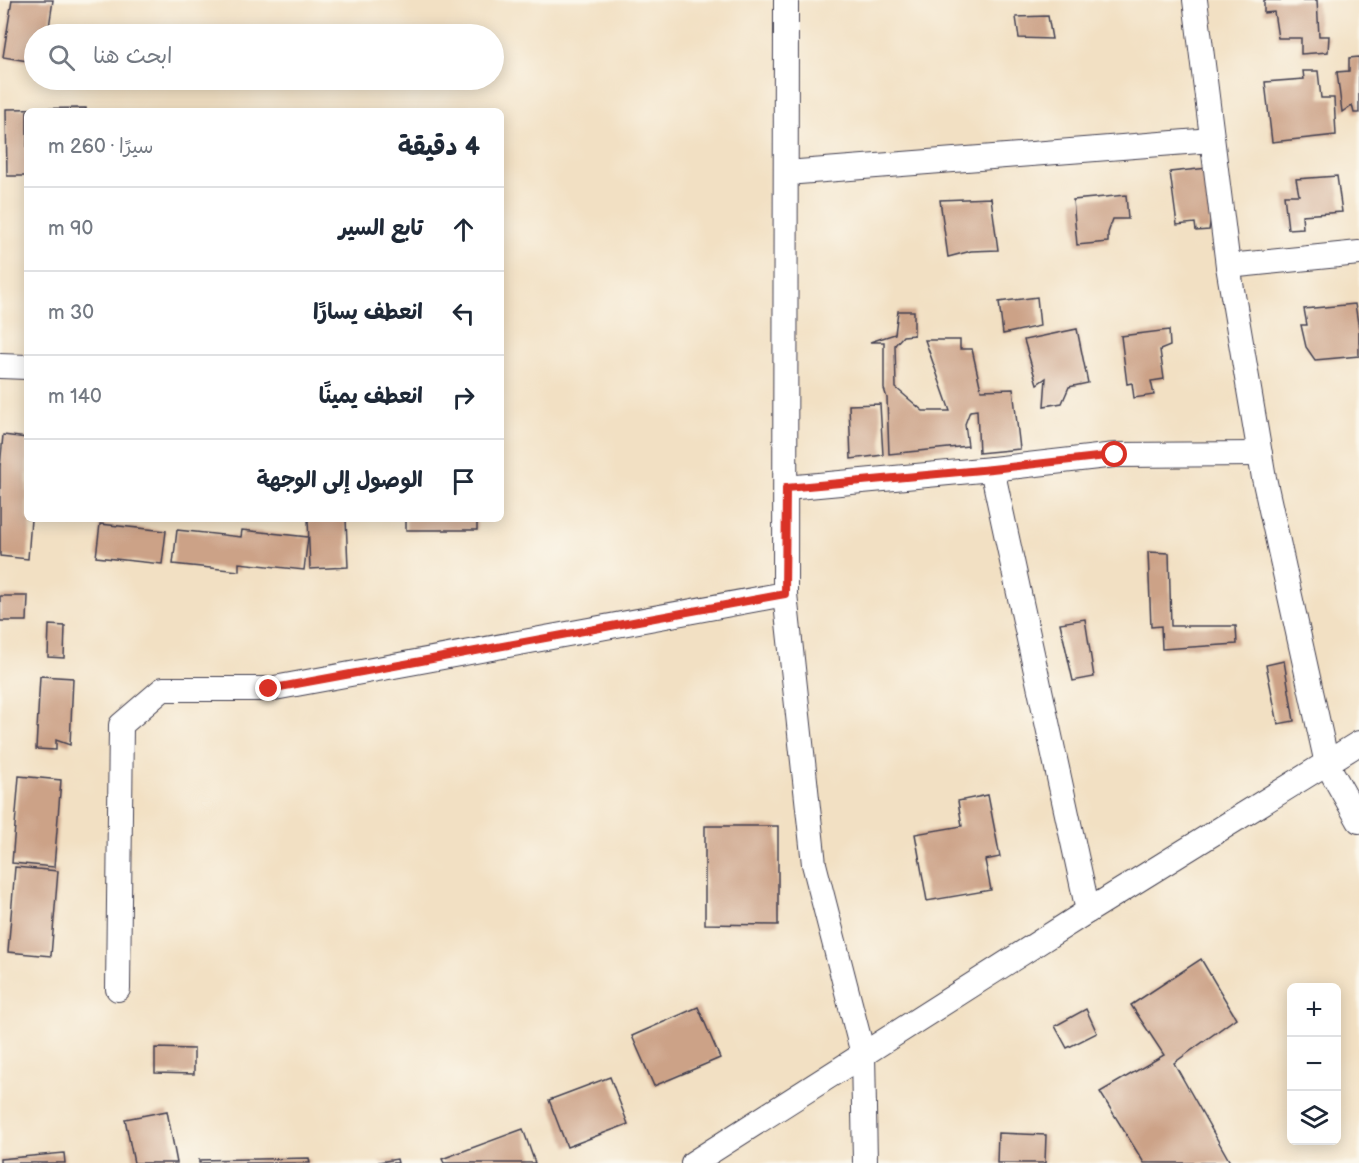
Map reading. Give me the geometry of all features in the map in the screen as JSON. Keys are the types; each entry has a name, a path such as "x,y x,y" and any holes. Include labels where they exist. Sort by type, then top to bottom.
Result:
{"street":[{"path":"786,0 785,594 814,864 862,1054 865,1163"},
{"path":"1195,0 1228,266 1260,454 1327,764 1359,821"},
{"path":"786,173 1212,140"},
{"path":"1228,266 1359,253"},
{"path":"0,366 24,367"},
{"path":"786,488 1115,455 1260,454"},
{"path":"992,469 1088,911"},
{"path":"118,989 122,725 163,689 269,689 785,594"},
{"path":"693,1163 1088,911 1359,743"}],"building":[{"path":"12,0 53,0 49,24 24,24 24,60 3,57"},
{"path":"1264,0 1317,0 1319,36 1329,36 1328,52 1301,54 1301,38 1278,38 1274,12 1264,13"},
{"path":"1048,16 1052,39 1019,38 1016,17"},
{"path":"1359,57 1359,113 1354,113 1352,105 1342,112 1337,72 1349,71 1349,58"},
{"path":"1303,71 1318,71 1321,98 1334,98 1336,135 1272,142 1265,82 1304,79"},
{"path":"6,109 24,109 24,176 7,176"},
{"path":"1208,168 1214,195 1209,230 1196,231 1195,223 1177,225 1170,172"},
{"path":"1337,176 1342,212 1302,215 1303,228 1288,229 1284,195 1299,195 1296,179"},
{"path":"1126,195 1128,219 1113,219 1108,233 1108,242 1077,245 1073,200"},
{"path":"991,198 998,250 971,251 948,257 940,200"},
{"path":"1037,297 1040,326 1003,334 999,302"},
{"path":"1355,304 1359,330 1359,356 1315,360 1306,347 1301,325 1307,325 1304,309"},
{"path":"898,311 914,311 914,335 903,336 895,345 896,388 923,411 950,411 925,340 960,340 960,349 972,349 981,390 1013,389 1020,449 979,453 977,410 970,411 965,424 968,446 889,454 887,398 884,389 884,342 870,342 895,334"},
{"path":"1077,329 1088,383 1069,387 1062,403 1044,406 1046,378 1037,384 1024,340"},
{"path":"1169,330 1170,346 1160,350 1164,379 1151,381 1154,395 1134,398 1132,383 1127,384 1121,336"},
{"path":"880,404 883,455 851,459 849,405"},
{"path":"3,435 24,438 24,522 31,522 28,559 0,556 0,467"},
{"path":"308,522 346,522 348,567 310,569"},
{"path":"406,522 477,522 477,530 406,530"},
{"path":"100,524 166,531 162,564 96,557"},
{"path":"177,530 241,537 242,530 308,537 304,570 239,563 239,571 173,564"},
{"path":"1148,552 1169,553 1171,626 1236,626 1237,644 1162,649 1161,626 1151,627"},
{"path":"0,596 28,596 27,621 0,621"},
{"path":"1085,619 1094,677 1073,681 1060,623"},
{"path":"49,625 65,626 64,658 48,657"},
{"path":"1284,661 1294,721 1278,724 1266,665"},
{"path":"40,676 73,678 70,745 56,740 56,750 36,749"},
{"path":"19,776 61,780 54,867 12,863"},
{"path":"988,795 1000,857 985,860 991,890 927,901 915,834 962,826 958,801"},
{"path":"705,826 778,826 778,925 705,924"},
{"path":"15,867 58,871 51,956 8,952"},
{"path":"1201,959 1236,1018 1174,1063 1230,1162 1144,1163 1100,1092 1164,1055 1131,1005"},
{"path":"698,1007 720,1058 654,1086 632,1036"},
{"path":"1086,1009 1097,1033 1067,1048 1055,1026"},
{"path":"155,1048 194,1049 194,1074 155,1073"},
{"path":"610,1077 628,1124 567,1147 549,1100"},
{"path":"167,1111 177,1163 134,1163 125,1119"},
{"path":"523,1129 535,1163 444,1163 442,1159"},
{"path":"998,1133 1046,1135 1045,1163 997,1163"},
{"path":"64,1153 65,1163 0,1163 0,1159"},
{"path":"309,1158 310,1163 199,1163 199,1160"},
{"path":"397,1159 398,1163 379,1163 379,1162"}],"route":[{"path":"269,689 785,594 786,488 1115,455"}]}
